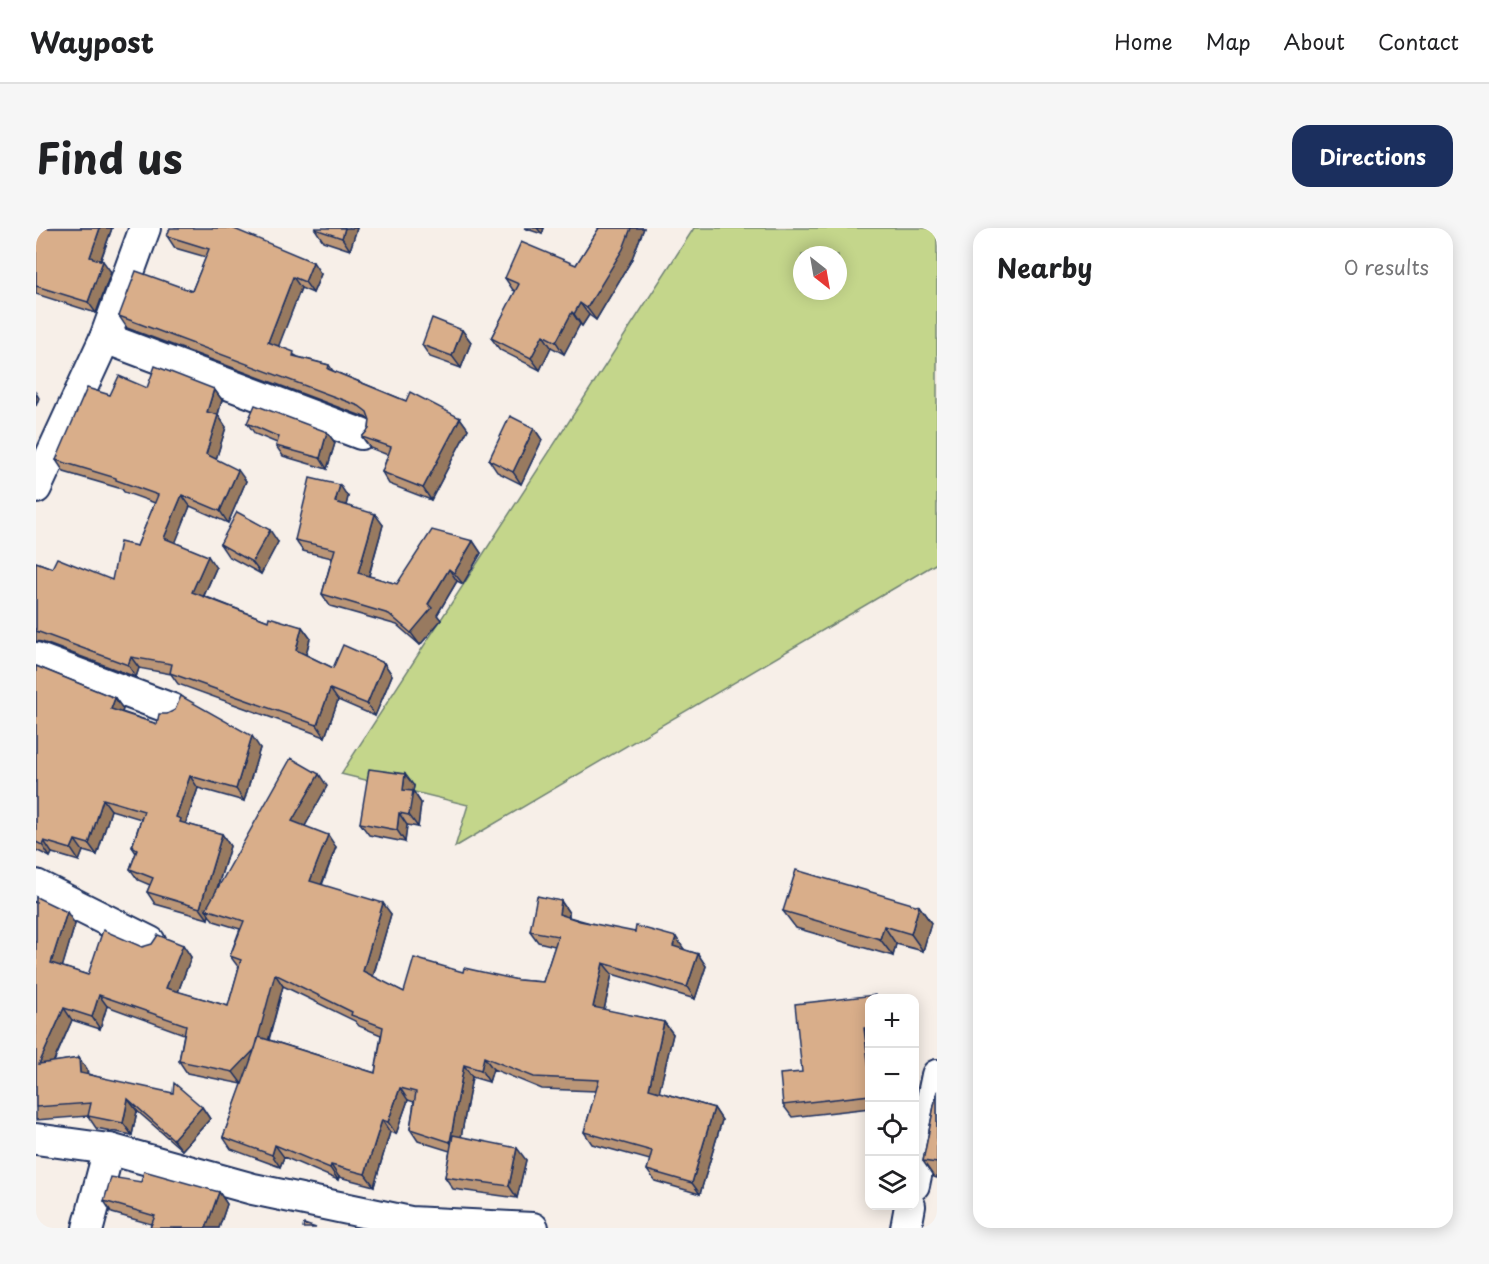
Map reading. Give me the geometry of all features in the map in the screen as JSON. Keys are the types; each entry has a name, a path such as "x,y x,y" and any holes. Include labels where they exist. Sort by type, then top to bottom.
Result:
{"street":[{"path":"36,488 105,338 145,228"},
{"path":"105,338 361,434"},
{"path":"36,658 172,709"},
{"path":"36,885 150,942"},
{"path":"919,1165 937,1075"},
{"path":"36,1139 109,1149 253,1189 410,1222 533,1228"},
{"path":"88,1228 109,1149"},
{"path":"906,1228 909,1210"}],"green space":[{"path":"694,228 937,228 937,563 455,847 468,805 341,774"}],"building":[{"path":"36,228 100,228 90,257 103,261 88,302 36,286"},
{"path":"170,228 232,228 313,262 305,282 293,277 268,342 294,352 293,356 329,365 328,369 406,401 410,392 460,418 423,488 382,472 391,447 362,437 369,429 370,420 367,412 359,406 119,316 136,271 192,291 209,249 167,236"},
{"path":"315,228 345,228 342,238"},
{"path":"599,228 631,228 623,249 587,308 580,303 574,314 572,312 556,342 543,335 531,358 491,338 519,284 505,278 521,242 576,265"},
{"path":"432,318 462,330 452,356 422,345"},
{"path":"155,366 214,389 207,412 218,415 206,454 238,470 220,511 182,495 164,538 208,556 192,592 268,621 269,617 302,627 296,650 333,668 343,645 384,663 367,704 330,689 317,725 170,673 172,664 131,657 128,665 36,631 36,562 52,568 57,558 112,580 120,542 137,546 158,495 116,480 116,478 56,460 87,388 110,395 119,376 147,388"},
{"path":"255,405 327,432 320,458 276,446 279,437 247,423"},
{"path":"510,416 534,428 513,472 489,460"},
{"path":"310,478 340,485 335,502 375,514 358,573 397,584 432,530 473,541 454,573 449,569 428,604 432,608 411,633 389,614 322,594 335,549 295,540"},
{"path":"237,512 270,530 252,562 220,544"},
{"path":"36,666 115,698 111,709 157,724 159,714 167,714 175,710 181,696 252,736 236,789 190,776 176,817 181,819 180,822 222,834 200,908 147,892 153,878 130,869 137,850 132,847 144,811 103,799 89,844 75,840 71,849 44,841 42,845 36,842"},
{"path":"291,758 319,774 292,821 328,835 310,881 383,903 363,971 404,992 414,958 463,972 464,968 518,980 543,982 558,936 530,931 537,896 561,901 559,914 580,921 635,932 636,926 676,937 673,946 698,954 687,987 603,963 593,1007 664,1022 649,1089 714,1108 692,1183 647,1170 652,1151 584,1132 599,1080 534,1077 484,1057 481,1070 464,1065 450,1142 410,1129 416,1092 400,1088 388,1122 382,1120 365,1174 331,1165 330,1168 275,1145 272,1155 223,1137 254,1050 233,1072 179,1061 186,1025 99,995 92,1017 64,1008 39,1064 79,1058 80,1073 173,1093 174,1083 202,1107 173,1139 128,1099 123,1123 88,1116 91,1103 36,1107 36,897 67,912 51,963 88,975 103,930 142,947 152,944 158,935 183,945 166,988 228,1006 241,960 230,956 244,921 206,909","holes":["275,974 352,1012 351,1015 383,1027 375,1073 259,1037 256,1046"]},
{"path":"369,769 405,774 403,790 413,791 409,815 399,813 397,830 360,823"},
{"path":"796,870 919,906 911,934 884,926 880,939 783,911"},
{"path":"865,996 865,1096 783,1105 780,1074 802,1072 795,1004"},
{"path":"937,1091 937,1163 923,1161"},
{"path":"453,1135 517,1148 509,1186 445,1177"},
{"path":"144,1171 219,1192 206,1228 150,1228 155,1216 104,1201 111,1177 141,1182"},
{"path":"304,1224 316,1228 303,1228"}]}
